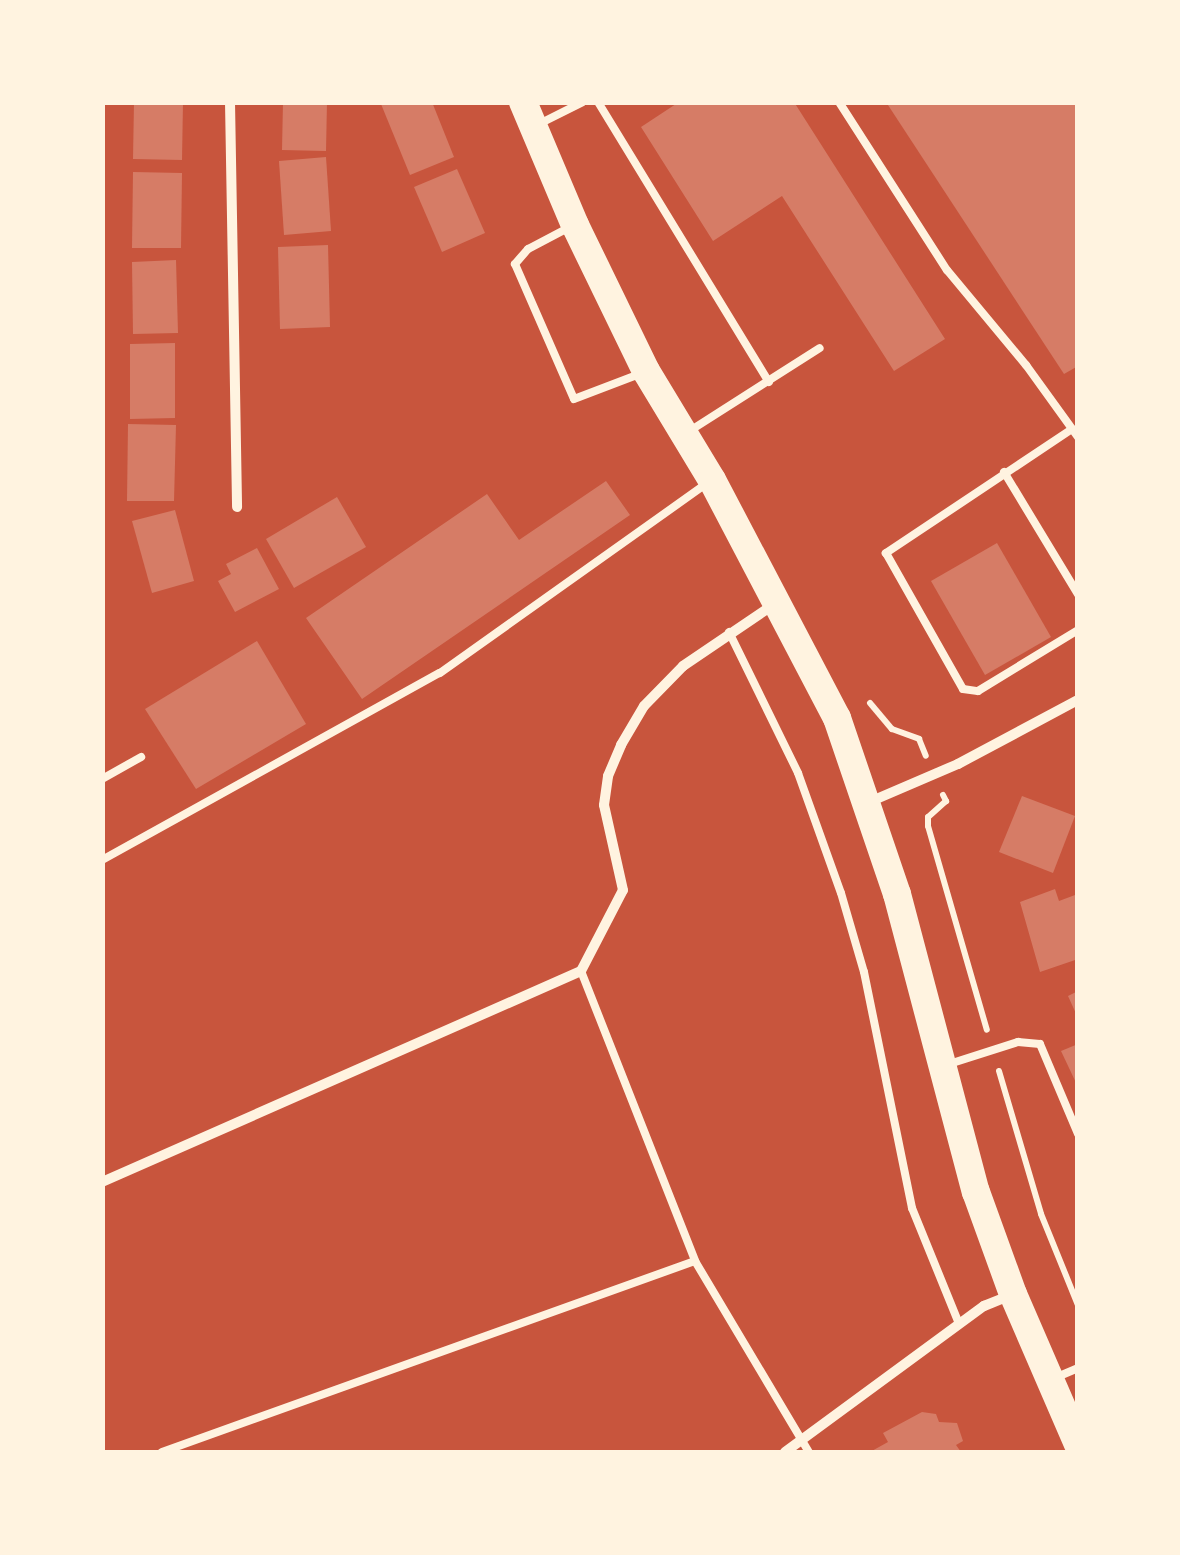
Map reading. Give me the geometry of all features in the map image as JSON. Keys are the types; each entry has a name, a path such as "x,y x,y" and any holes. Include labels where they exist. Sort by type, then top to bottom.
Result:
{"highway":[{"path":"528,114 575,225 646,371 712,480 837,718 897,894 976,1192 1012,1294 1078,1444"}],"street":[{"path":"230,102 236,507"},
{"path":"102,1182 581,971 623,890 604,806 608,776 622,745 644,706 683,666 728,632 778,602"},
{"path":"866,804 958,764 1078,700"},
{"path":"786,1452 958,1324 1012,1294"}],"lane":[{"path":"528,114 582,102"},
{"path":"598,102 770,382"},
{"path":"840,102 947,270 1026,364 1075,433 1004,472 886,553 963,689 978,691 1078,630"},
{"path":"575,225 528,249 515,264 574,398 595,394 646,371"},
{"path":"684,434 820,348"},
{"path":"1004,472 1078,594"},
{"path":"102,860 440,673 712,480"},
{"path":"728,632 798,773 840,893 864,972 912,1208 958,1324"},
{"path":"102,779 141,757"},
{"path":"581,971 696,1261 809,1452"},
{"path":"941,1066 1018,1042 1040,1044 1078,1134"},
{"path":"162,1452 696,1261"},
{"path":"1048,1380 1078,1368"}],"path":[{"path":"943,796 946,801 928,817 928,826 989,1038"},
{"path":"998,1068 1041,1214 1078,1305"}],"building":[{"path":"134,102 183,102 182,160 133,159"},
{"path":"283,102 327,102 326,151 282,150"},
{"path":"432,102 454,157 410,175 381,104"},
{"path":"679,102 794,102 945,339 894,371 782,196 713,241 641,127"},
{"path":"886,102 1078,102 1078,366 1064,374"},
{"path":"326,157 331,231 284,235 279,161"},
{"path":"457,169 485,233 442,252 414,187"},
{"path":"133,172 182,173 181,248 132,248"},
{"path":"328,245 330,327 280,329 278,247"},
{"path":"176,260 178,333 133,334 132,262"},
{"path":"175,343 175,418 130,419 130,344"},
{"path":"128,424 176,425 174,501 127,501"},
{"path":"606,481 630,515 362,699 306,618 487,494 519,540"},
{"path":"337,497 366,547 294,588 266,539"},
{"path":"175,510 194,581 152,593 132,521"},
{"path":"997,543 1051,637 985,675 931,581"},
{"path":"257,548 279,589 235,612 218,581 231,574 226,564"},
{"path":"257,641 306,724 196,789 145,709"},
{"path":"1022,796 1075,816 1053,873 999,852"},
{"path":"1055,889 1059,901 1075,895 1078,904 1078,959 1040,972 1020,902"},
{"path":"1078,991 1078,1018 1068,996"},
{"path":"1078,1044 1078,1087 1061,1051"},
{"path":"922,1412 936,1414 939,1422 957,1423 963,1441 956,1445 961,1452 870,1452 888,1442 883,1433"}]}
